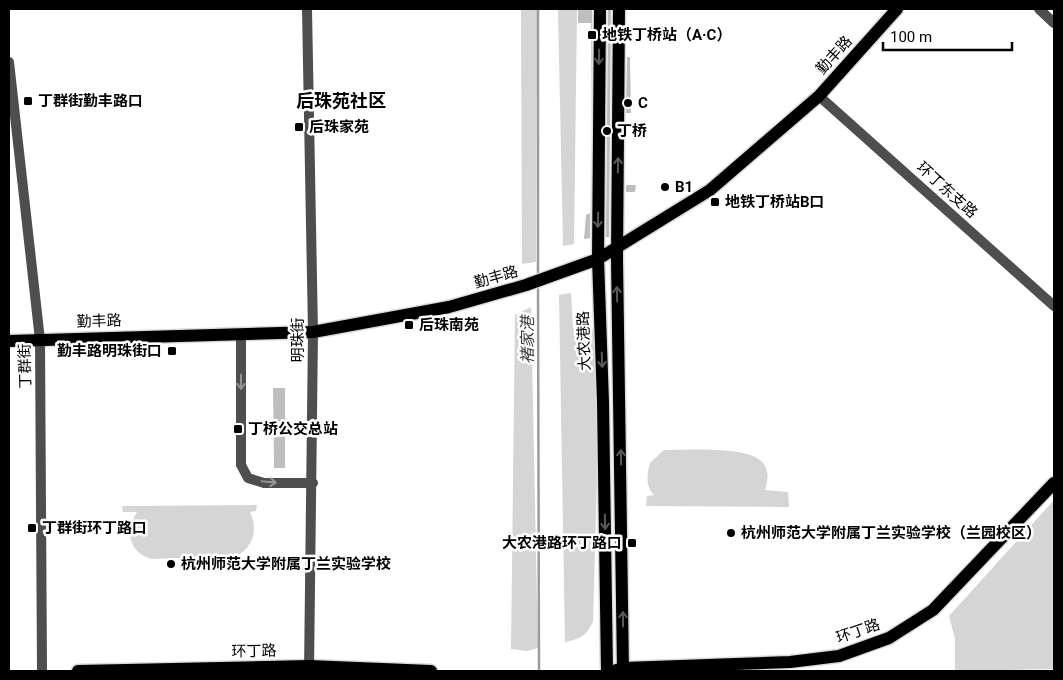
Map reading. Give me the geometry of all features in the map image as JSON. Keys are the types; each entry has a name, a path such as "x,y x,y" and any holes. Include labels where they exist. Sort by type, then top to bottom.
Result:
{"main road":[{"name":"大农港路","path":"600,9 598,259 603,402 607,671"},
{"path":"619,9 617,248 624,670"},
{"name":"勤丰路","path":"9,341 313,332 449,307 526,285 598,259 710,190 819,96 897,9"},
{"name":"环丁路","path":"611,671 790,662 839,656 889,638 933,610 1054,483"},
{"name":"环丁路","path":"78,671 309,669 431,671"}],"street":[{"name":"明珠街","path":"307,9 313,332 313,483 309,669"},
{"path":"1039,9 1054,23"},
{"name":"丁群街","path":"9,62 40,340 42,671"},
{"name":"环丁东支路","path":"819,96 1054,306"},
{"path":"241,334 240,466 248,478 264,483 313,483"}],"shaded area":[{"path":"521,9 537,9 536,262 522,264"},
{"path":"558,9 577,9 574,244 563,246"},
{"path":"571,293 573,328 601,329 593,621 582,636 565,642 559,295"},
{"path":"531,307 538,648 527,651 511,649 515,315"},
{"path":"664,450 730,451 754,456 764,464 767,471 765,490 788,492 789,507 646,506 647,496 654,495 648,484 650,463"},
{"path":"1054,500 1054,669 955,671 955,639 949,616"},
{"path":"257,505 256,511 250,512 254,525 253,537 243,552 237,556 151,559 137,551 131,540 131,526 137,512 123,512 122,506"}],"building":[{"path":"578,9 592,9 591,142 591,23 578,23"},
{"path":"608,9 611,9 609,237 606,237"},
{"path":"627,57 630,57 631,113 626,113"},
{"path":"591,151 590,238 584,239 586,215 590,213"},
{"path":"626,185 636,185 635,192 626,192"},
{"path":"273,388 285,388 285,468 274,468"}],"waterway":[{"name":"褚家港","path":"538,9 538,277"},
{"name":"褚家港","path":"538,285 539,671"}],"place":[{"name":"地铁丁桥站（A·C）","path":"592,35"},
{"name":"丁群街勤丰路口","path":"28,101"},
{"name":"C","path":"628,103"},
{"name":"后珠家苑","path":"299,127"},
{"name":"丁桥","path":"607,131"},
{"name":"B1","path":"665,187"},
{"name":"地铁丁桥站B口","path":"715,202"},
{"name":"后珠南苑","path":"409,325"},
{"name":"勤丰路明珠街口","path":"172,351"},
{"name":"丁桥公交总站","path":"238,429"},
{"name":"丁群街环丁路口","path":"32,528"},
{"name":"杭州师范大学附属丁兰实验学校（兰园校区）","path":"731,533"},
{"name":"大农港路环丁路口","path":"632,543"},
{"name":"杭州师范大学附属丁兰实验学校","path":"171,564"}],"district":[{"name":"后珠苑社区","path":"341,100"}]}
